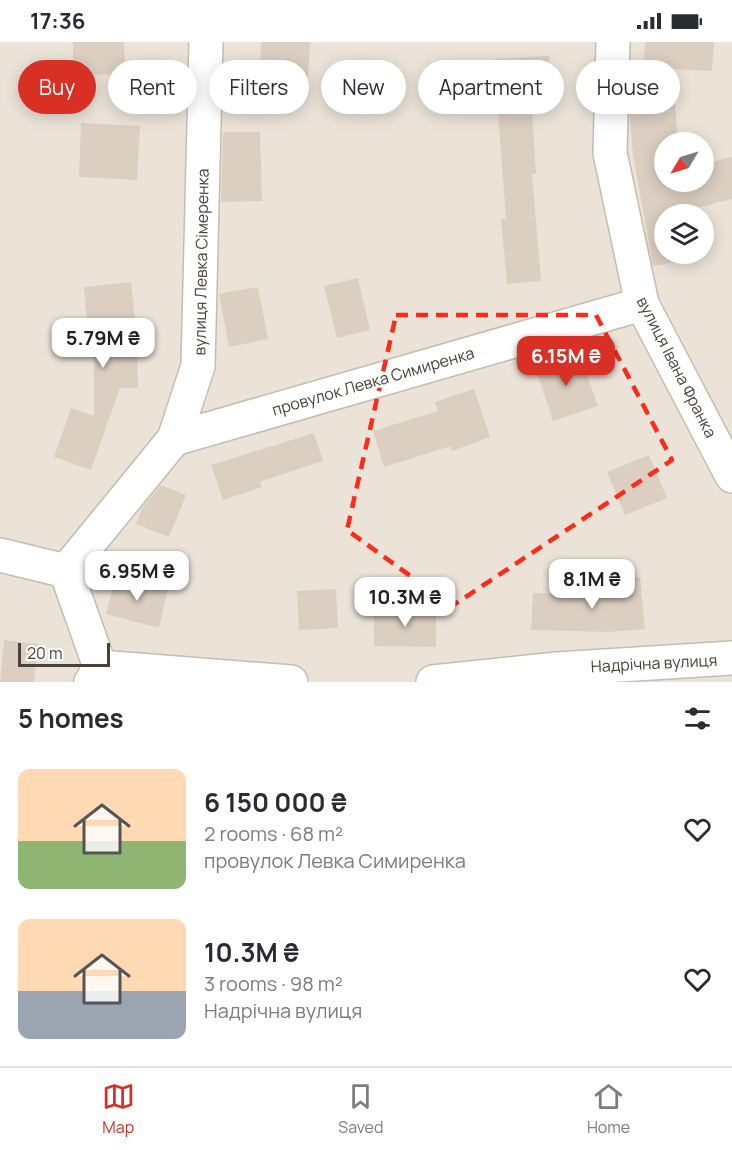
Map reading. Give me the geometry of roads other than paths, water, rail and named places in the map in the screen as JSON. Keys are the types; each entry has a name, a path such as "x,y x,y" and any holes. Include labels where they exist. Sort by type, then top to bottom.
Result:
{"street":[{"name":"вулиця Левка Сімеренка","path":"66,571 174,439 198,366 206,42"},
{"name":"вулиця Івана Франка","path":"613,42 610,153 642,304 732,476"},
{"name":"провулок Левка Симиренка","path":"174,439 642,304"},
{"path":"0,555 66,571 95,675 291,682"},
{"name":"Надрічна вулиця","path":"433,682 557,669 732,658"}]}
